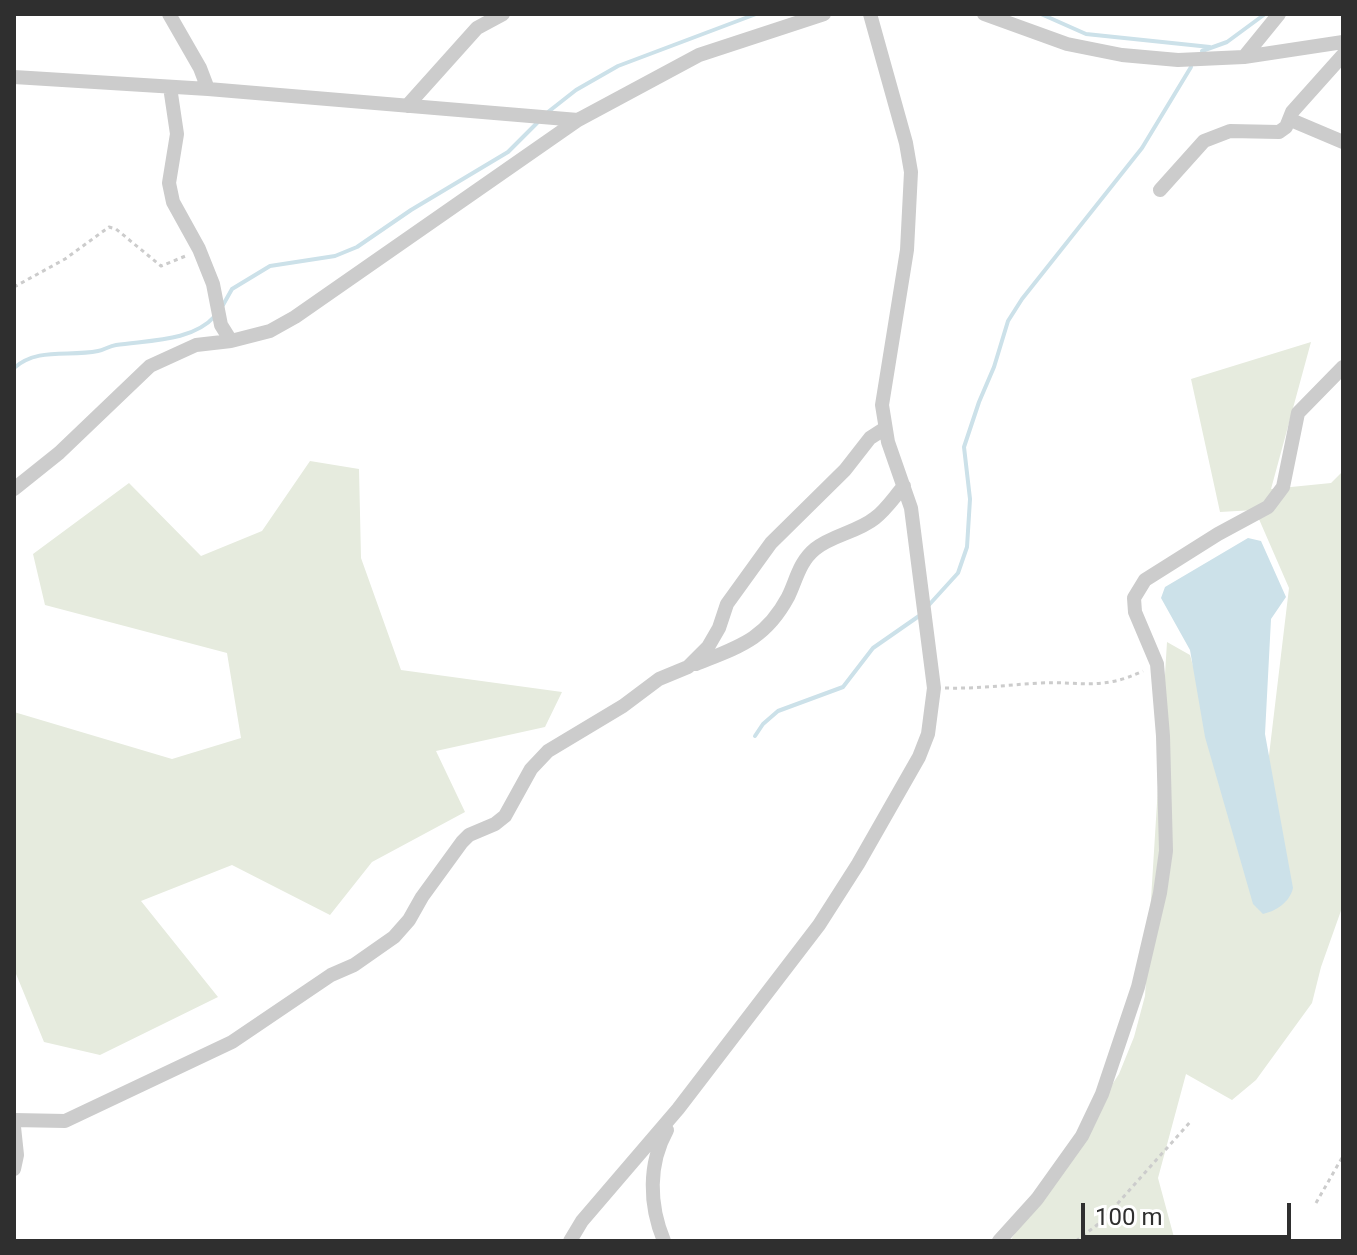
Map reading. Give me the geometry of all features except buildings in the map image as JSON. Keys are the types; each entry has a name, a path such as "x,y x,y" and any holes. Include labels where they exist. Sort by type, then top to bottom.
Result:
{"street":[{"path":"169,14 200,68 208,89"},
{"path":"407,106 477,28 503,14"},
{"path":"14,489 59,453 150,366 196,345 231,341 270,331 295,317 578,120 699,55 824,14"},
{"path":"570,1241 582,1221 678,1109 819,925 858,864 919,757 928,734 934,688 911,508 884,429 882,405 907,250 911,172 906,143 870,14"},
{"path":"984,14 1067,44 1122,55 1207,61 1343,42"},
{"path":"1244,57 1279,14"},
{"path":"1160,190 1204,141 1230,131 1279,132 1286,127 1292,112 1343,55"},
{"path":"14,77 208,89 578,120"},
{"path":"170,87 177,134 169,183 173,202 199,249 213,284 221,325 231,341"},
{"path":"1291,120 1343,142"},
{"path":"999,1241 1037,1199 1082,1136 1102,1094 1138,987 1160,893 1166,851 1163,736 1157,664 1135,612 1134,598 1145,580 1268,507 1283,487 1298,413 1343,367"},
{"path":"688,667 708,647 727,604 771,543 845,470 862,446 884,429"},
{"path":"14,1120 65,1121 76,1116 232,1042 331,975 354,965 403,929 462,842 505,816 538,760 623,706 659,679 748,643 762,633 782,607 807,556 822,544 874,519 904,486"},
{"path":"664,1241 654,1210 654,1167 662,1138 678,1109"},
{"path":"14,1127 17,1155 14,1169"}],"path":[{"path":"14,287 65,259 109,227 116,229 161,266 199,249"},
{"path":"934,688 972,689 1042,683 1104,685 1157,664"},
{"path":"1076,1241 1101,1222 1191,1121"},
{"path":"1316,1203 1343,1156"}],"shaded area":[{"path":"1311,342 1271,489 1331,483 1343,471 1343,905 1312,1003 1256,1080 1232,1100 1186,1074 1158,1178 1175,1241 1010,1241 1119,1074 1134,1037 1145,996 1167,642 1190,655 1254,881 1289,588 1255,510 1220,512 1191,379"},
{"path":"310,461 359,469 361,558 401,670 562,692 545,727 436,751 465,812 372,862 330,915 232,865 141,901 218,997 100,1055 44,1042 14,969 14,712 172,759 241,738 227,653 45,605 33,554 129,483 201,556 262,531"}],"water":[{"path":"1248,538 1261,541 1286,597 1271,619 1265,734 1293,888 1282,905 1263,914 1253,904 1205,737 1190,650 1161,598 1165,587"}],"waterway":[{"path":"548,112 576,90 618,66 756,14"},
{"path":"1041,14 1086,34 1210,47"},
{"path":"1202,51 1227,42 1265,14"},
{"path":"928,606 958,573 967,547 970,499 964,447 1008,321 1022,299 1142,148 1191,67"},
{"path":"223,305 232,289 270,266 335,256 357,247 411,210 508,152 539,121"},
{"path":"14,368 23,361 43,355 87,353 116,345 182,335 205,325 215,316"},
{"path":"755,736 778,711 843,687 873,648 919,616"}]}
